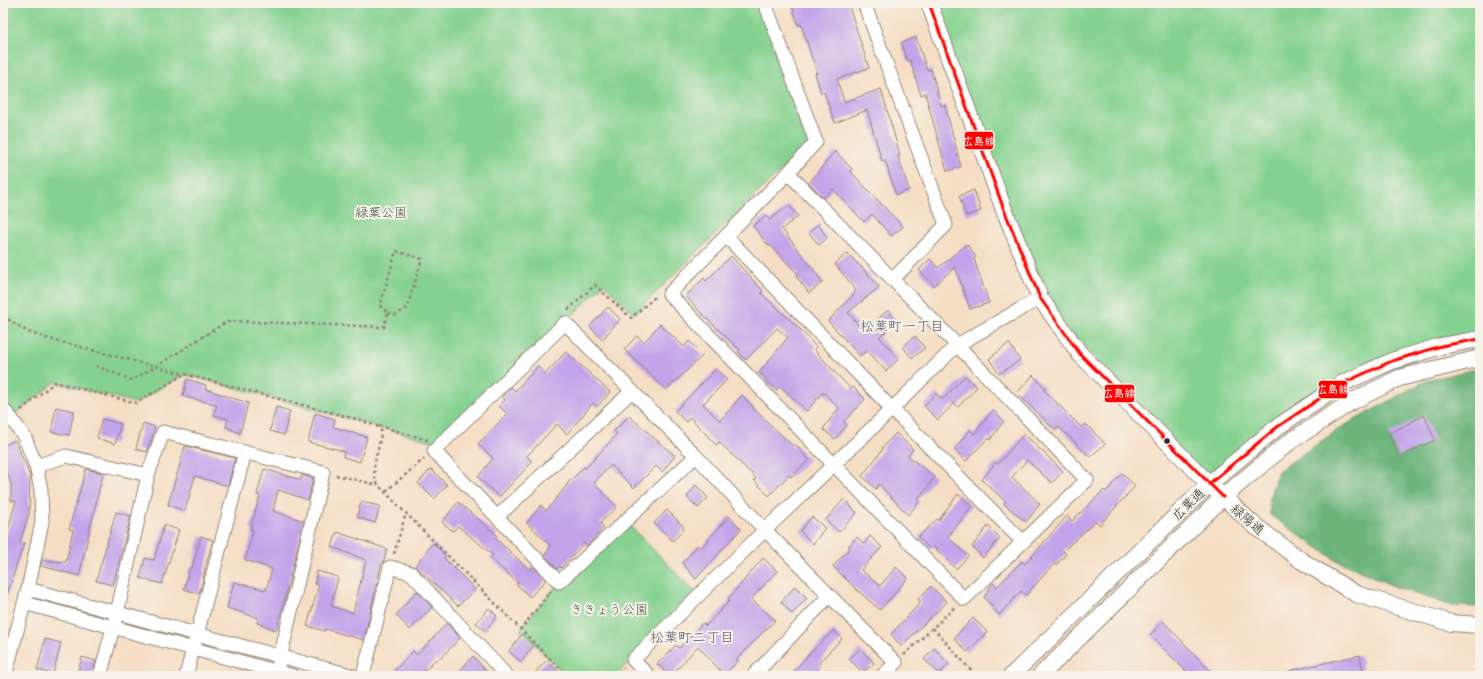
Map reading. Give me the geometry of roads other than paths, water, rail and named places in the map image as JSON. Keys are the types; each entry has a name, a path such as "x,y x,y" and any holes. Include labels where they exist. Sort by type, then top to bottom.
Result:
{"street":[{"path":"765,3 816,142 788,173 669,294 964,599 1087,480 788,173"},
{"path":"864,3 946,225 892,280"},
{"name":"緑陽通","path":"929,3 1003,207 1040,298 1080,354 1209,484 1254,525 1302,561 1356,594 1451,623 1480,625"},
{"path":"726,236 892,409 1023,542"},
{"path":"649,676 634,660 833,464 957,345 1040,298"},
{"path":"696,456 559,582 497,517 438,447 565,323 696,456 765,530 896,663 882,676"},
{"name":"広葉通","path":"1011,676 1209,484 1276,428 1341,384 1392,361 1441,346 1480,339"},
{"name":"広葉通","path":"1040,676 1223,497 1288,443 1351,402 1399,378 1480,358"},
{"path":"497,517 632,391"},
{"path":"5,676 8,644 28,589 42,522 41,490 36,466 25,438 7,413"},
{"path":"100,676 117,613 148,474 163,432 323,472 276,674"},
{"path":"186,676 245,452"},
{"path":"36,466 66,456 148,474"},
{"path":"363,676 390,567 411,573 507,676"},
{"path":"28,589 354,676"},
{"path":"753,676 830,596"},
{"path":"24,603 193,649 276,674 293,676"}],"district":[{"name":"松葉町一丁目","path":"902,326"},
{"name":"松葉町二丁目","path":"692,637"}],"park label":[{"name":"緑葉公園","path":"381,212"},
{"name":"ききょう公園","path":"609,609"}]}
